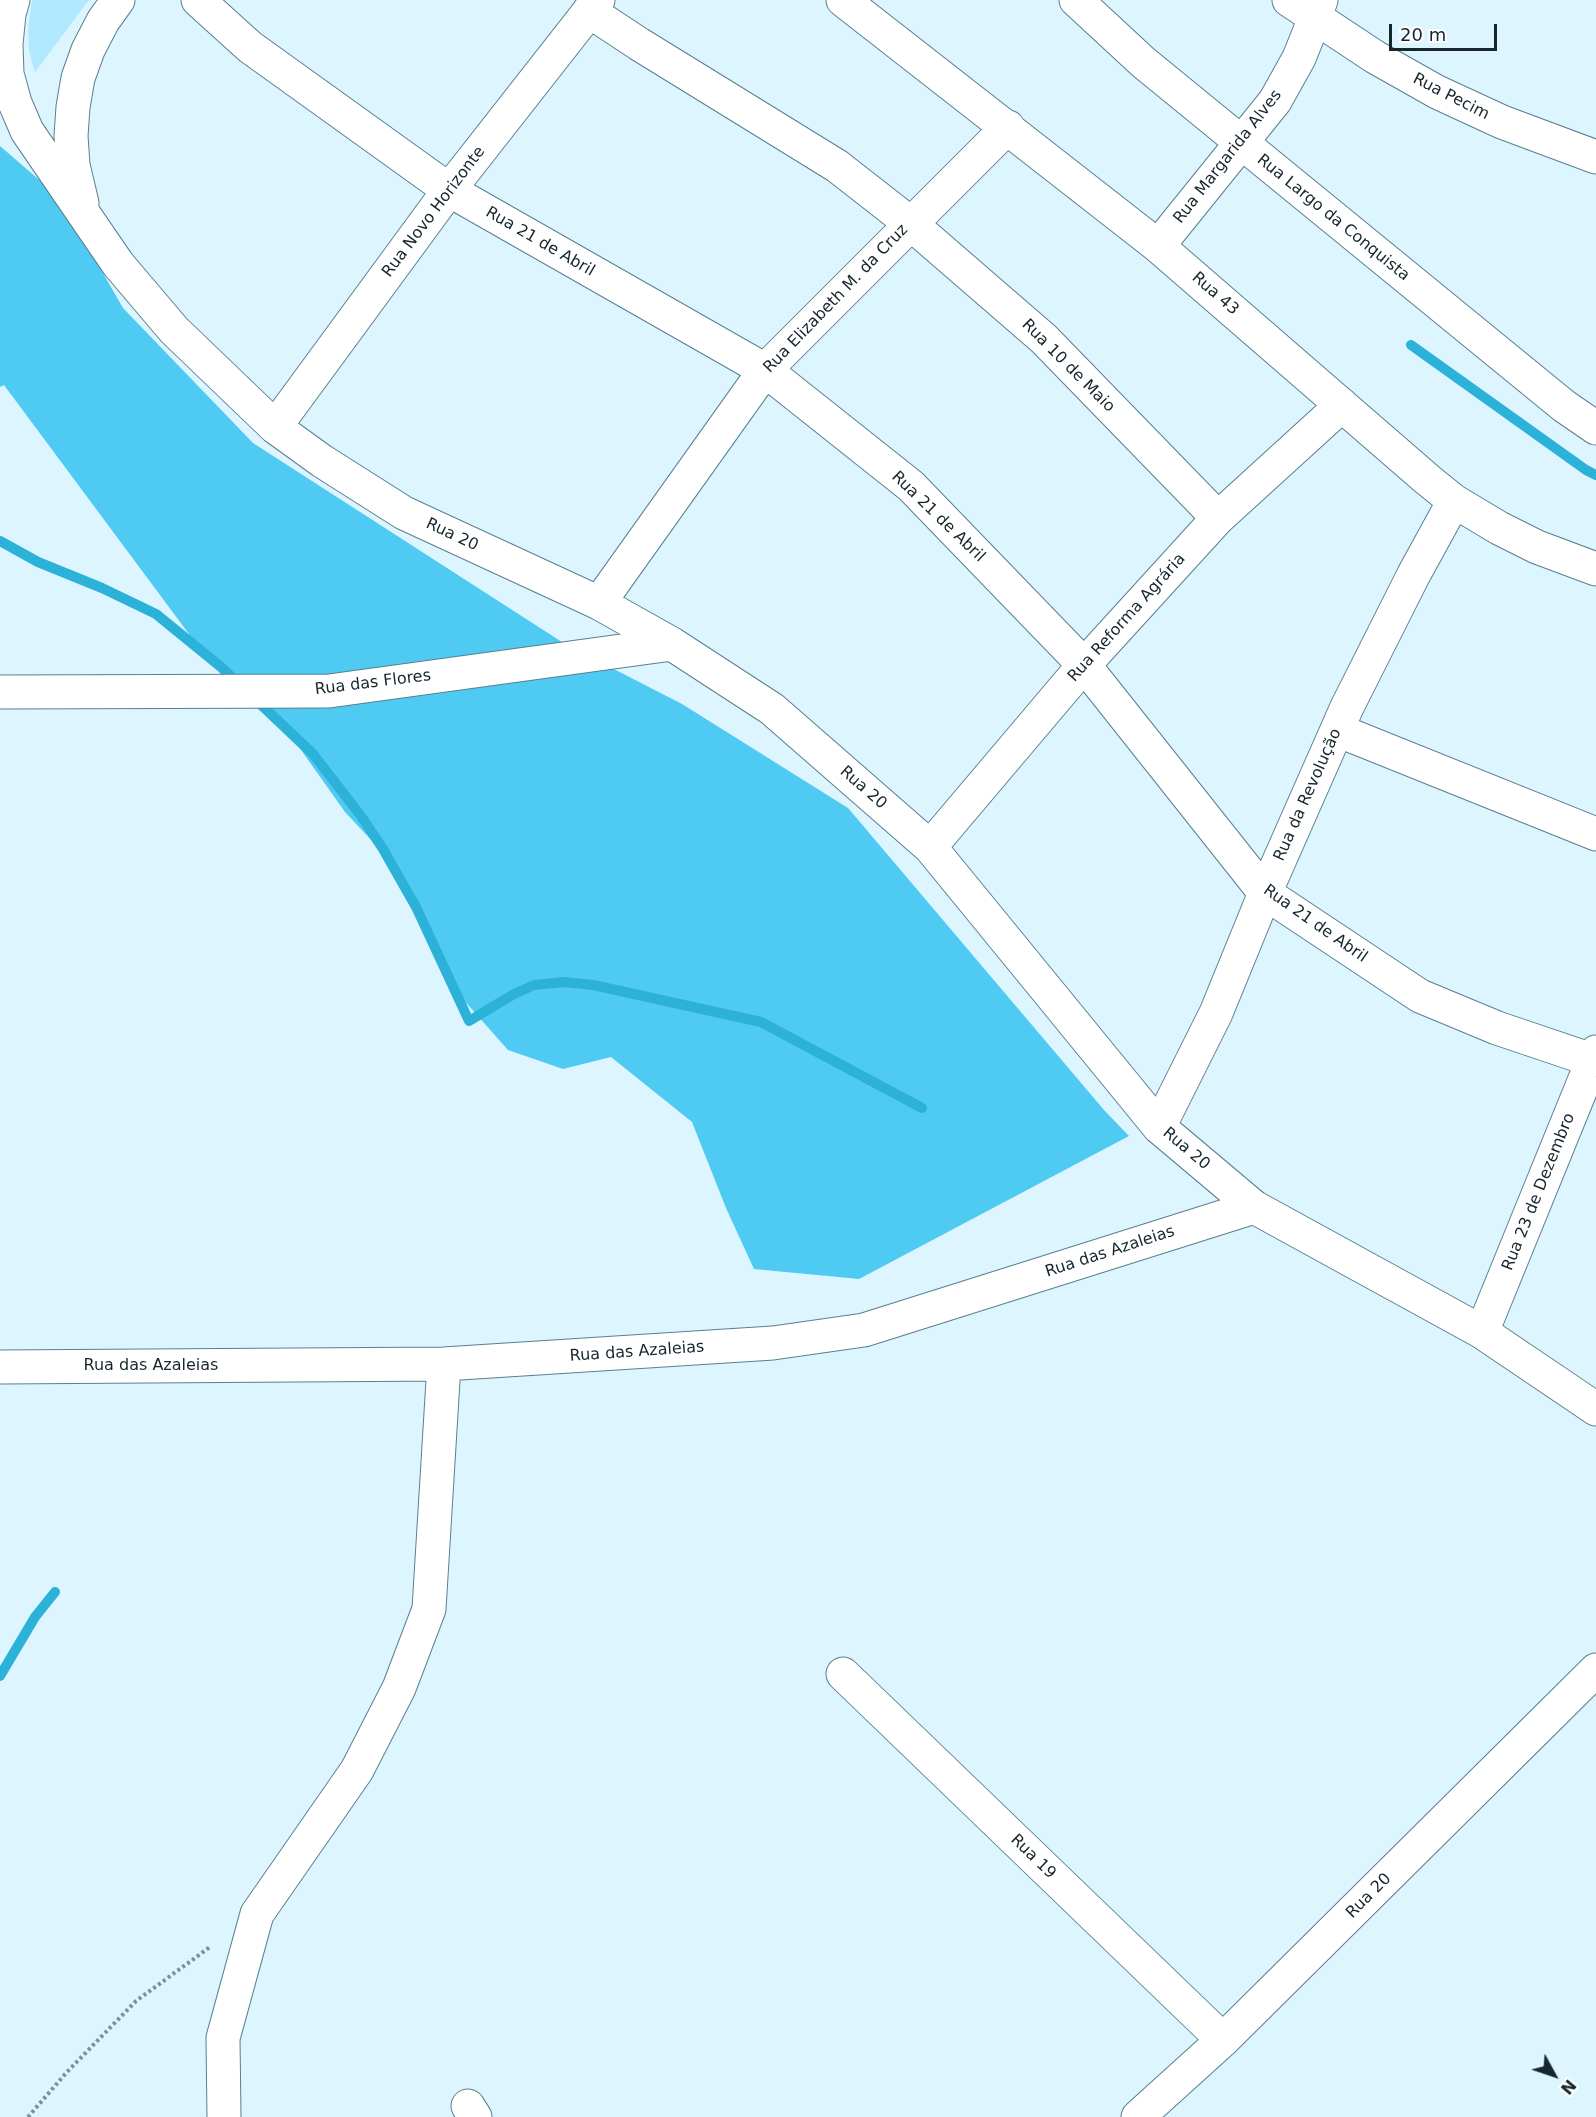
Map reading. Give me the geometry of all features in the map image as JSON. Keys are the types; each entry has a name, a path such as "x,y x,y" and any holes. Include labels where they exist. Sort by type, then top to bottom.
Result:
{"street":[{"name":"Rua 20","path":"14,0 3,41 15,103 27,131 118,264 174,330 275,427 322,461 404,513 599,603 672,644 772,709 930,847 1159,1126 1254,1207 1482,1332 1596,1408"},
{"path":"88,221 73,165 71,136 73,107 78,78 88,50 103,21 118,0"},
{"name":"Rua 21 de Abril","path":"198,0 250,47 449,190 765,370 910,486 1084,664 1265,893 1420,996 1497,1028 1594,1056"},
{"name":"Rua 43","path":"843,0 1158,246 1454,501 1498,528 1537,547 1596,568"},
{"name":"Rua Largo da Conquista","path":"1076,0 1143,62 1564,406 1596,428"},
{"name":"Rua Pecim","path":"1289,0 1318,9 1375,57 1437,92 1502,122 1596,157"},
{"name":"Rua Novo Horizonte","path":"275,427 449,190 593,5"},
{"name":"Rua 10 de Maio","path":"593,5 639,44 837,166 910,223 1044,339 1218,518"},
{"name":"Rua Margarida Alves","path":"1158,246 1275,101 1299,58 1318,9"},
{"name":"Rua Elizabeth M. da Cruz","path":"599,603 765,370 1008,127"},
{"name":"Rua Reforma Agrária","path":"930,847 1084,664 1218,518 1342,405"},
{"name":"Rua da Revolução","path":"1159,1126 1216,1013 1265,893 1337,730 1408,584 1454,501"},
{"name":"Rua das Flores","path":"0,692 329,691 672,644"},
{"path":"1337,730 1596,834"},
{"name":"Rua 23 de Dezembro","path":"1482,1332 1594,1056"},
{"name":"Rua das Azaleias","path":"0,1367 444,1364 773,1343 864,1330 1254,1207"},
{"path":"224,2117 223,2038 257,1914 357,1770 399,1688 429,1609 444,1364"},
{"name":"Rua 20","path":"1138,2117 1223,2040 1596,1670"},
{"name":"Rua 19","path":"843,1674 1223,2040"}],"path":[{"path":"28,2117 67,2072 136,2001 257,1914"}],"shaded area":[{"path":"32,0 89,0 35,72 29,51 28,30"},
{"path":"0,146 59,197 123,308 253,443 565,644 682,704 848,808 1104,1110 1129,1136 859,1279 754,1269 726,1208 692,1122 611,1057 563,1069 508,1050 453,988 389,859 345,812 294,740 212,665 4,385 0,387"}],"waterway":[{"path":"1411,345 1596,475"},
{"path":"0,541 38,562 102,588 156,614 239,684"},
{"path":"255,699 313,754 361,816 383,849 416,907 469,1021 514,994 534,985 564,982 593,985 761,1022 922,1108"},
{"path":"0,1676 35,1617 55,1592"}]}
